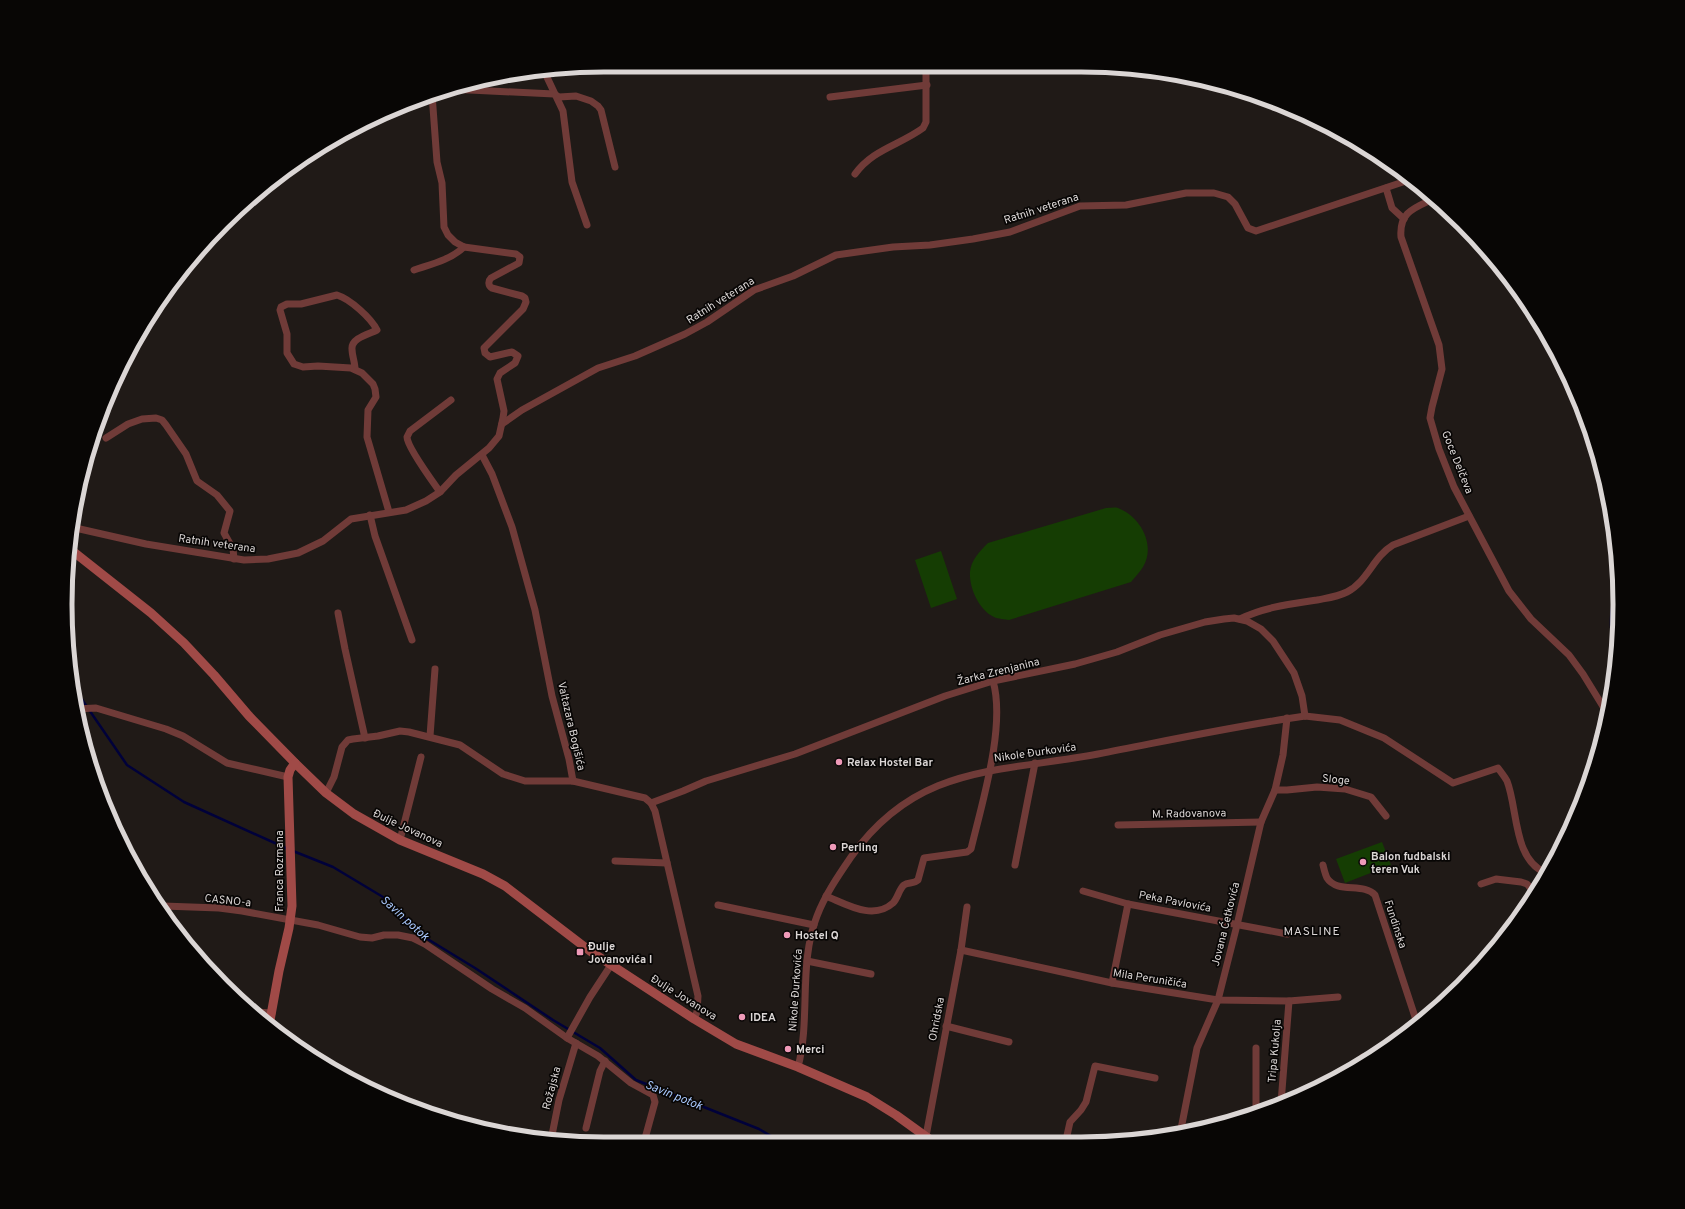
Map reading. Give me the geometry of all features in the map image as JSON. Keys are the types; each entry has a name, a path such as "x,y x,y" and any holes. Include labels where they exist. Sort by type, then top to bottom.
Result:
{"street":[{"path":"855,174 863,163 876,153 923,128 926,122 926,72"},
{"path":"546,76 562,111 572,182 588,225"},
{"path":"830,97 927,85"},
{"path":"468,90 554,94 559,97 576,96 591,101 601,110 615,166"},
{"path":"432,100 437,162 442,183 444,227 450,239 464,247 516,254 520,257 519,263 491,278 489,281 489,286 492,288 522,296 525,298 526,302 523,309 484,348 485,353 490,357 512,352 518,356 516,363 500,373 497,379 504,411 502,424"},
{"name":"Ratnih veterana","path":"78,529 146,544 234,559 255,561 298,553 327,538 351,519 406,510 426,501 440,492 456,475 482,455 499,436 502,424 522,410 598,368 635,356 685,334 707,322 754,290 793,276 836,255 973,239 1010,232 1080,206 1126,205 1186,193 1210,192 1228,197 1235,204 1248,228 1256,231 1405,182"},
{"path":"1386,188 1392,208 1404,219 1411,210 1429,201"},
{"name":"Goce Delčeva","path":"1404,219 1401,237 1442,358 1442,369 1430,418 1446,469 1509,591 1531,619 1568,655 1584,674 1603,707"},
{"path":"414,270 444,260 457,254 464,247"},
{"path":"354,369 353,343 377,330 370,319 362,312 341,297 337,296 281,306 280,310 287,334 287,353 294,364 302,368 318,366 354,369 366,376 375,389 376,397 368,410 367,437 390,512"},
{"path":"440,492 414,454 407,437 410,431 451,400"},
{"path":"106,438 128,424 142,419 156,418 162,420 186,454 197,480 217,494 230,511 224,533 233,550 234,559"},
{"name":"Valtazara Bogišića","path":"482,455 489,466 503,500 535,610 552,696 569,759 573,781 640,796 651,803"},
{"path":"370,515 375,536 412,640"},
{"path":"1240,619 1264,610 1341,594 1360,583 1378,557 1387,548 1469,516"},
{"name":"Đulje Jovanova","path":"75,553 151,613 184,643 249,716 295,763 326,793 367,823 400,840 494,880 513,892 590,951 694,1019 736,1044 866,1097 927,1137"},
{"path":"338,613 344,649 365,738"},
{"name":"Žarka Zrenjanina","path":"651,803 683,792 706,781 795,754 945,696 993,681 1075,664 1117,652 1160,635 1205,622 1240,619 1254,625 1268,636 1287,661 1299,686 1305,716"},
{"path":"430,736 436,677 435,669"},
{"path":"826,896 862,910 874,911 885,908 897,898 905,884 918,880 924,858 967,852 971,849 989,770 998,714 997,697 993,681"},
{"path":"82,709 96,708 174,732 227,764 288,777"},
{"name":"Nikole Đurkovića","path":"798,1068 802,1049 807,962 814,925 826,896 864,839 877,825 892,812 928,789 961,777 989,770 1085,756 1287,718 1305,716 1340,720 1384,738 1453,783 1498,768 1507,780 1524,853 1533,864 1542,870"},
{"name":"Jovana Ćetkovića","path":"1181,1127 1197,1048 1218,1000 1261,822 1275,790 1283,755 1287,718"},
{"path":"326,793 334,777 344,743 353,739 400,731 430,736 460,745 503,774 525,781 573,781"},
{"path":"400,840 421,757"},
{"name":"Franca Rozmana","path":"271,1019 291,920 293,893 288,777 290,770 295,763"},
{"path":"1015,865 1035,764"},
{"name":"Sloge","path":"1275,790 1318,787 1345,789 1372,798 1386,816"},
{"path":"651,803 655,811 698,996 697,1012 694,1019"},
{"name":"M. Radovanova","path":"1118,825 1261,822"},
{"path":"615,861 667,863"},
{"name":"Fundinska","path":"1323,865 1327,878 1336,885 1370,891 1375,895 1416,1018"},
{"path":"1481,884 1496,879 1521,882 1531,889"},
{"name":"Peka Pavlovića","path":"1083,891 1128,904 1287,934"},
{"path":"718,904 814,925"},
{"path":"1112,983 1128,904"},
{"name":"CASNO-a","path":"166,906 229,909 291,920 360,937 372,938 390,935 414,938 449,959 492,988 570,1033 576,1043 605,1061 631,1083 651,1093 655,1102 645,1137"},
{"name":"Ohridska","path":"929,1137 946,1026 961,950 967,907"},
{"name":"Mila Peruničića","path":"961,950 1112,983 1218,1000 1289,1001 1338,997"},
{"path":"807,962 871,974"},
{"path":"570,1033 611,965"},
{"name":"Tripa Kukolja","path":"1281,1097 1289,1001"},
{"path":"262,1012 272,1013"},
{"path":"946,1026 1009,1042"},
{"name":"Rožajska","path":"552,1134 559,1100 576,1043"},
{"path":"1256,1048 1256,1107"},
{"path":"586,1128 600,1070 605,1061"},
{"path":"1067,1137 1070,1122 1086,1102 1095,1066 1155,1078"}],"green space":[{"path":"1106,508 1118,508 1126,512 1139,525 1147,541 1147,559 1142,569 1131,582 1009,620 994,617 989,614 980,604 971,585 970,572 974,560 988,543"},
{"path":"941,551 957,599 931,608 915,560"},
{"name":"Balon fudbalski teren Vuk","path":"1382,842 1391,865 1345,883 1336,859"}],"shaded area":[{"path":"1613,598 1612,642 1610,611"}],"waterway":[{"name":"Savin potok","path":"80,697 127,765 184,802 288,849"},
{"name":"Savin potok","path":"293,851 333,867 383,897 421,935 475,968 553,1020 600,1048 636,1080 759,1129 773,1137"}],"place":[{"name":"Relax Hostel Bar","path":"839,762"},
{"name":"Perling","path":"833,847"},
{"name":"Balon fudbalski teren Vuk","path":"1363,862"},
{"name":"Hostel Q","path":"787,935"},
{"name":"Đulje Jovanovića I","path":"580,952"},
{"name":"IDEA","path":"742,1017"},
{"name":"Merci","path":"788,1049"}],"district":[{"name":"MASLINE","path":"1312,931"}]}
